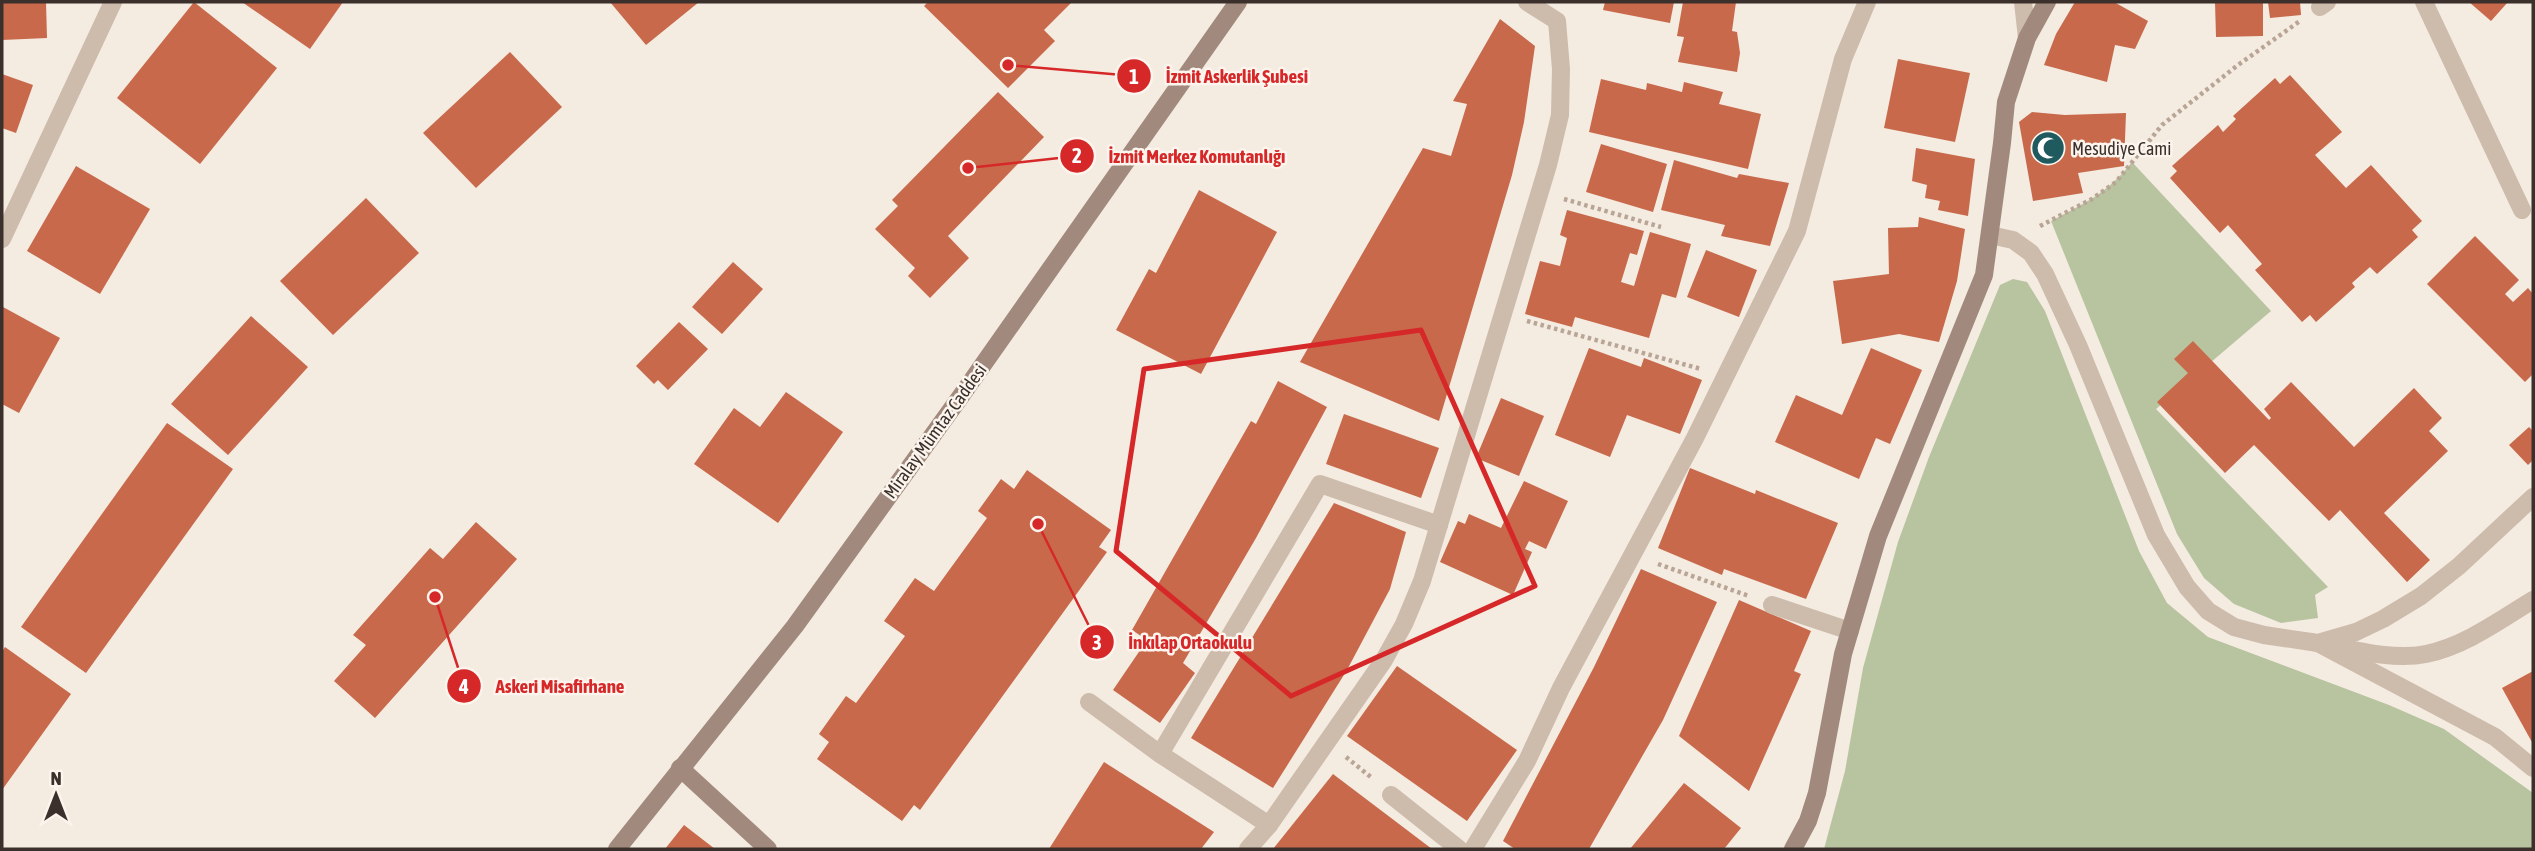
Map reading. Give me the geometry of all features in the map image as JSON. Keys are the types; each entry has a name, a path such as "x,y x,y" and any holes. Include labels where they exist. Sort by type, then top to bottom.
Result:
{"main road":[{"name":"Miralay Mümtaz Caddesi","path":"617,849 795,626 1238,2"},
{"path":"1793,849 1808,821 1817,793 1850,631 1878,536 1983,275 2006,102 2027,38 2047,2"},
{"path":"680,768 768,849"}],"street":[{"path":"2,239 113,2"},
{"path":"1527,2 1557,21"},
{"path":"1248,849 1269,825 1384,660 1404,624 1422,581 1540,192 1560,115 1557,21 1559,2"},
{"path":"1474,849 1527,761 1562,688 1695,438 1797,231 1843,59 1867,2"},
{"path":"2023,2 2027,38"},
{"path":"2424,2 2522,210"},
{"path":"1990,235 2012,240 2031,253 2045,274 2078,345 2156,534 2187,587 2208,611 2234,627 2264,635 2397,656 2425,654 2459,644 2533,600"},
{"path":"1160,754 1320,484 1439,525"},
{"path":"2318,643 2356,632 2384,619 2421,596 2459,566 2533,497"},
{"path":"1772,605 1850,631"},
{"path":"2318,643 2495,737 2533,768"},
{"path":"1089,702 1160,754 1269,825"},
{"path":"1391,794 1459,849"}],"path":[{"path":"2012,240 2092,199 2116,182 2162,125 2238,65 2324,4"},
{"path":"1540,192 1661,227"},
{"path":"1503,314 1712,372"},
{"path":"1632,555 1772,605"},
{"path":"1327,741 1391,794"}],"highlighted area":[{"path":"1421,330 1535,586 1291,696 1116,551 1144,369"}],"green space":[{"path":"2132,162 2271,311 2156,409 2328,587 2315,595 2318,618 2281,623 2234,604 2204,578 2177,534 2051,221 2105,190"},
{"path":"2013,279 2027,282 2045,311 2139,551 2167,603 2208,637 2389,705 2444,729 2533,793 2533,849 1824,849 1845,771 1863,668 1898,542 1929,457 2000,285"}],"building":[{"path":"2,2 46,2 47,38 2,40"},
{"path":"194,2 277,68 200,164 117,98"},
{"path":"242,2 343,2 310,49"},
{"path":"610,2 699,2 646,45"},
{"path":"928,2 1072,2 1044,30 1055,41 1008,88 924,6"},
{"path":"1605,2 1674,2 1670,23 1603,10"},
{"path":"1683,2 1736,2 1732,31 1737,32 1740,53 1737,72 1678,62 1684,37 1677,36"},
{"path":"2075,2 2114,2 2148,21 2135,49 2115,45 2107,82 2044,65 2056,34"},
{"path":"2215,2 2263,2 2263,36 2216,37"},
{"path":"2268,2 2300,2 2301,15 2270,18"},
{"path":"2469,2 2508,2 2491,21"},
{"path":"1500,19 1535,46 1524,122 1512,175 1439,421 1300,362 1423,148 1451,156 1467,104 1453,101"},
{"path":"510,52 562,107 476,188 423,133"},
{"path":"1898,59 1970,73 1955,142 1884,128"},
{"path":"2,74 33,85 16,133 2,128"},
{"path":"2290,75 2342,132 2315,155 2346,188 2371,165 2422,221 2412,230 2418,237 2377,274 2370,267 2352,283 2355,287 2316,322 2310,315 2302,322 2255,270 2262,264 2228,225 2220,233 2170,178 2177,171 2172,166 2218,125 2223,132 2236,119 2233,116 2275,78 2280,84"},
{"path":"1601,79 1646,90 1647,83 1682,92 1684,82 1723,92 1719,104 1761,114 1748,169 1589,132"},
{"path":"998,92 1044,137 948,236 969,258 930,298 908,276 915,268 875,229 898,206 892,200"},
{"path":"2032,112 2065,115 2126,113 2124,166 2078,173 2083,193 2033,201 2019,122"},
{"path":"1601,144 1667,164 1653,212 1586,192"},
{"path":"1916,148 1975,159 1968,216 1938,210 1940,201 1925,198 1927,185 1912,181"},
{"path":"1674,160 1737,178 1739,174 1789,183 1770,246 1721,236 1725,225 1661,210"},
{"path":"76,166 150,209 100,294 27,251"},
{"path":"1199,190 1277,232 1201,374 1116,330 1149,269 1156,273"},
{"path":"366,198 419,253 333,335 280,281"},
{"path":"1567,210 1644,231 1637,255 1630,253 1621,282 1634,286 1650,232 1691,244 1676,298 1662,294 1649,338 1575,317 1572,327 1525,314 1540,261 1560,266 1567,238 1560,235"},
{"path":"1919,217 1965,229 1957,281 1939,342 1899,334 1842,344 1833,281 1889,274 1888,228 1918,227"},
{"path":"2475,236 2519,280 2505,294 2513,302 2528,288 2533,294 2533,374 2525,382 2427,284"},
{"path":"1706,250 1757,270 1739,317 1687,297"},
{"path":"733,262 763,289 722,334 692,307"},
{"path":"3,307 60,338 19,413 2,404"},
{"path":"251,316 308,367 228,455 171,404"},
{"path":"679,322 708,349 668,390 658,380 654,384 636,366"},
{"path":"2193,341 2269,420 2271,418 2264,409 2291,382 2354,447 2414,388 2442,418 2429,431 2448,451 2384,513 2430,560 2407,582 2340,510 2329,521 2254,445 2225,473 2157,402 2188,373 2174,359"},
{"path":"1589,348 1641,367 1644,358 1702,380 1680,434 1627,415 1610,457 1555,435"},
{"path":"1871,348 1922,370 1890,444 1876,438 1859,479 1775,442 1796,395 1842,415"},
{"path":"1278,381 1327,407 1256,538 1183,663 1195,673 1160,723 1113,690 1147,640 1132,630 1251,421 1256,424"},
{"path":"786,392 843,432 778,523 694,464 734,408 760,427"},
{"path":"1501,398 1544,416 1519,476 1476,458"},
{"path":"1344,414 1439,448 1421,498 1326,464"},
{"path":"167,423 233,469 86,673 21,627"},
{"path":"2529,427 2533,431 2533,460 2528,465 2509,445"},
{"path":"1690,468 1755,494 1756,490 1838,523 1806,599 1724,569 1722,575 1658,548"},
{"path":"1027,470 1111,530 1099,547 1107,552 920,810 914,805 902,821 817,759 829,742 819,734 846,696 856,703 905,636 884,621 915,578 934,591 987,518 978,511 1001,479 1014,489"},
{"path":"1524,481 1568,501 1546,549 1529,541 1525,549 1532,552 1513,595 1440,562 1458,521 1465,524 1469,514 1501,528"},
{"path":"1334,503 1406,532 1390,589 1347,670 1273,788 1191,738"},
{"path":"476,522 517,559 375,718 334,681 366,645 353,635 430,548 443,559"},
{"path":"1641,569 1717,602 1663,720 1589,849 1515,849 1503,841 1594,667"},
{"path":"1739,600 1811,631 1794,671 1801,674 1749,791 1679,736"},
{"path":"5,647 71,694 2,790 2,652"},
{"path":"1397,666 1517,750 1467,821 1347,736"},
{"path":"2533,671 2533,744 2502,688"},
{"path":"1104,762 1214,832 1201,849 1049,849"},
{"path":"1333,774 1432,849 1273,849"},
{"path":"1684,783 1741,828 1724,849 1630,849"},
{"path":"684,825 715,849 665,849"}],"place":[{"name":"İzmit Askerlik Şubesi","path":"1008,65"},
{"name":"Mesudiye Cami","path":"2048,148"},
{"name":"İzmit Merkez Komutanlığı","path":"968,168"},
{"name":"İnkılap Ortaokulu","path":"1038,524"},
{"name":"Askeri Misafirhane","path":"435,597"}]}
